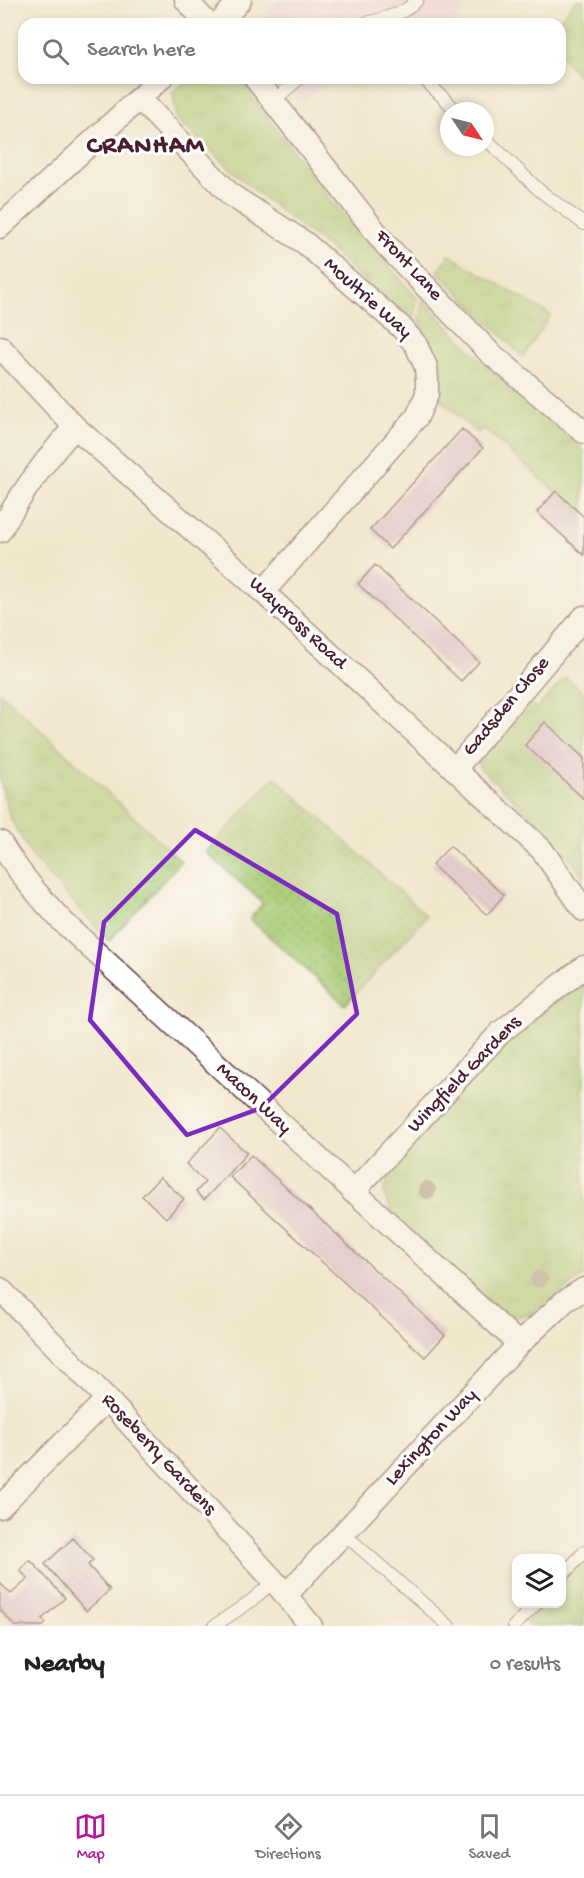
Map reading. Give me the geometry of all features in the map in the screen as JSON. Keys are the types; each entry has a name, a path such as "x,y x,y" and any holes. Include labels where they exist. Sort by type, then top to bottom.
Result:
{"street":[{"path":"186,0 202,18"},
{"path":"224,18 240,0"},
{"path":"0,227 154,84"},
{"name":"Front Lane","path":"260,84 386,245 489,352 584,432"},
{"name":"Moultrie Way","path":"139,98 231,195 305,243 401,327 417,345 426,367 427,394 417,417 263,592"},
{"name":"Waycross Road","path":"0,347 75,426 263,592 542,850 584,910"},
{"path":"0,531 12,508 56,447 75,426"},
{"name":"Gadsden Close","path":"454,769 584,617"},
{"name":"Macon Way","path":"0,842 35,892 63,922 519,1344"},
{"name":"Wingfield Gardens","path":"353,1192 501,1032 584,967"},
{"name":"Roseberry Gardens","path":"0,1289 107,1399 280,1588 310,1626"},
{"name":"Lexington Way","path":"280,1588 343,1533 519,1344 565,1301 584,1289"},
{"path":"0,1507 107,1399"}],"lane":[{"path":"387,18 412,6 417,0"},
{"path":"273,101 293,84"},
{"path":"429,84 448,102"},
{"path":"494,147 538,190 584,224"},
{"path":"343,1533 449,1626"},
{"path":"566,1571 584,1552"},
{"path":"214,1626 251,1601 280,1588"},
{"path":"514,1626 532,1608"}],"highlighted area":[{"path":"195,830 337,914 357,1014 261,1108 187,1135 90,1020 104,922"}],"shaded area":[{"path":"278,0 473,0 458,18 262,18"},
{"path":"288,84 325,84 302,103"}],"green space":[{"path":"576,0 584,0 584,82 566,62 566,18 561,18"},
{"path":"183,84 240,84 245,87 327,196 417,298 413,325 331,250 255,191 176,119 173,92"},
{"path":"449,255 551,315 523,357 438,272"},
{"path":"423,300 482,362 584,451 584,517 484,429 477,433 440,399 439,360 432,344 419,327"},
{"path":"566,677 584,693 584,878 548,834 480,768 476,757 524,699 536,709"},
{"path":"0,692 181,861 109,941 33,858 11,820 0,782"},
{"path":"275,777 427,916 345,1005 250,919 263,903 206,852"},
{"path":"584,980 584,1276 528,1316 501,1314 388,1212 391,1209 384,1192 385,1184 393,1170 412,1150 408,1147 510,1038"},
{"path":"584,1561 584,1626 529,1626 526,1623 540,1608 566,1608 566,1581"}],"building":[{"path":"462,429 483,448 390,549 370,530"},
{"path":"556,491 584,517 584,555 537,512"},
{"path":"375,565 479,662 461,681 358,584"},
{"path":"545,722 584,758 584,799 525,745"},
{"path":"450,846 504,895 487,915 432,865"},
{"path":"220,1128 247,1153 204,1200 196,1192 205,1182 186,1164"},
{"path":"251,1155 445,1335 425,1357 230,1177"},
{"path":"160,1177 184,1199 166,1218 142,1196"},
{"path":"73,1538 93,1560 88,1565 110,1590 86,1611 45,1564"},
{"path":"30,1560 65,1598 42,1619 46,1623 43,1626 15,1626 0,1610 0,1583 11,1594 28,1579 20,1570"}],"district":[{"name":"CRANHAM","path":"146,147"}]}
